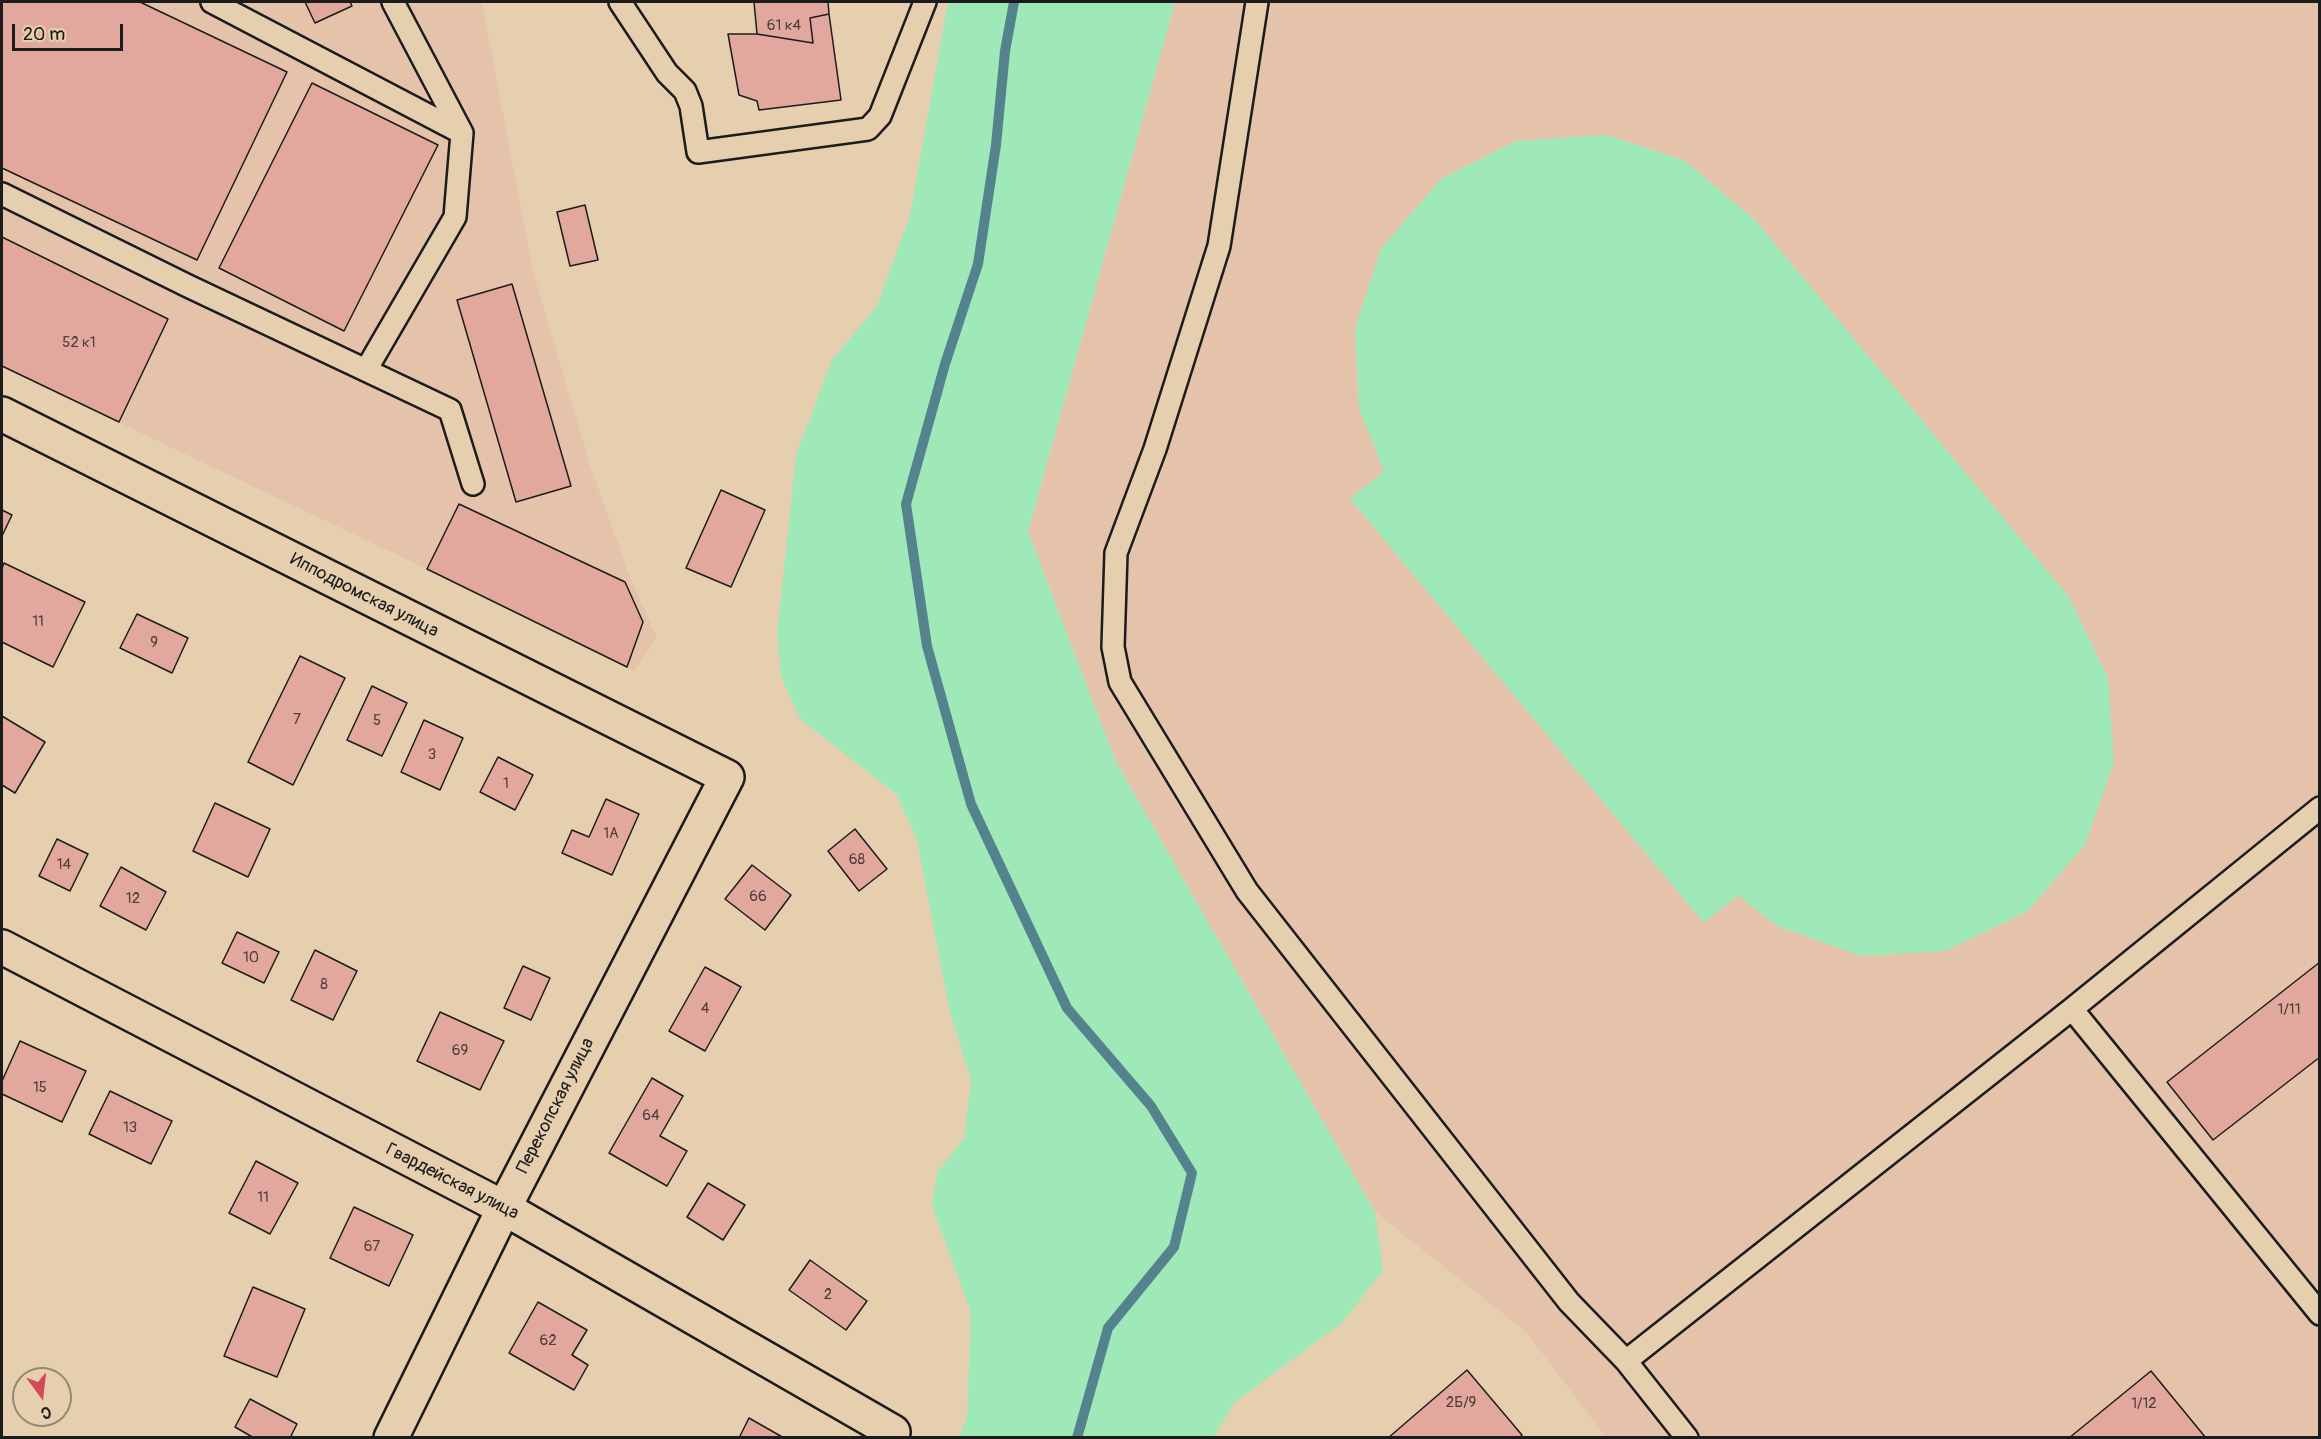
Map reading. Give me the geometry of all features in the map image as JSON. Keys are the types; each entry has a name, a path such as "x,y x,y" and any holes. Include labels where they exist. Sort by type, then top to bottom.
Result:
{"street":[{"name":"Ипподромская улица","path":"2,414 727,777"},
{"name":"Перекопская улица","path":"391,1437 504,1208 727,777"},
{"name":"Гвардейская улица","path":"2,947 504,1208 893,1432"}],"lane":[{"path":"212,2 462,133"},
{"path":"366,370 455,217 462,133 393,2"},
{"path":"620,2 667,73 685,91 691,106 698,152 868,129 880,116 925,2"},
{"path":"1257,2 1219,246 1155,449 1116,553 1113,647 1120,682 1247,891 1569,1302 1626,1361 1687,1437"},
{"path":"2,194 188,286 450,410 473,484"},
{"path":"1626,1361 2072,1009 2319,808"},
{"path":"2072,1009 2319,1314"}],"shaded area":[{"path":"2,2 482,2 533,272 591,468 628,572 657,638 634,671 427,569 2,367"},
{"path":"1175,2 2319,2 2319,1437 1606,1437 1527,1333 1375,1212 1116,762 1028,532"}],"green space":[{"path":"948,2 1175,2 1028,532 1116,762 1375,1212 1383,1270 1343,1322 1234,1403 1214,1437 959,1437 967,1417 971,1312 932,1206 937,1173 964,1138 971,1081 949,1009 917,840 896,794 800,719 781,677 777,635 796,454 832,360 877,306 910,215"},
{"path":"1606,135 1684,160 1755,220 2069,597 2108,678 2114,762 2085,845 2028,911 1945,951 1862,956 1777,926 1738,895 1704,923 1350,499 1384,471 1359,409 1355,328 1381,249 1441,179 1516,141"}],"building":[{"path":"2,2 140,2 287,72 197,260 2,168"},
{"path":"305,2 350,2 352,6 315,23"},
{"path":"754,2 828,2 829,14 810,18 813,43 757,34"},
{"path":"829,14 841,100 759,110 757,101 739,95 728,34 757,34 813,43 810,18"},
{"path":"312,83 438,145 344,331 219,268"},
{"path":"585,205 598,260 570,266 557,212"},
{"path":"2,237 168,319 119,422 2,366"},
{"path":"512,284 571,486 516,502 457,300"},
{"path":"721,490 765,510 731,587 686,568"},
{"path":"459,504 625,582 643,622 627,667 427,569"},
{"path":"2,510 12,515 2,536"},
{"path":"4,563 85,602 53,667 2,642 2,568"},
{"path":"137,614 188,638 172,673 120,648"},
{"path":"300,656 345,678 293,785 248,762"},
{"path":"372,686 407,703 382,756 347,740"},
{"path":"2,716 45,742 15,793 2,785"},
{"path":"424,720 463,738 440,790 401,772"},
{"path":"498,757 533,775 515,810 480,792"},
{"path":"606,799 639,814 612,875 562,853 572,830 589,837"},
{"path":"215,803 270,829 248,877 193,851"},
{"path":"855,829 887,869 859,891 828,851"},
{"path":"57,839 88,854 70,891 39,876"},
{"path":"752,865 791,895 765,930 725,899"},
{"path":"121,867 166,892 146,930 100,906"},
{"path":"237,932 279,952 264,983 222,963"},
{"path":"315,950 357,971 333,1020 291,1000"},
{"path":"2320,962 2320,1057 2213,1140 2167,1082"},
{"path":"523,966 550,978 531,1020 504,1008"},
{"path":"705,967 741,987 705,1051 669,1031"},
{"path":"440,1012 504,1041 480,1090 417,1061"},
{"path":"20,1041 86,1071 62,1122 2,1094 2,1081"},
{"path":"652,1078 683,1096 660,1136 687,1151 667,1186 609,1153"},
{"path":"110,1091 172,1121 151,1164 89,1134"},
{"path":"256,1161 298,1183 270,1234 229,1213"},
{"path":"708,1183 745,1205 723,1240 687,1217"},
{"path":"354,1207 413,1235 389,1286 330,1258"},
{"path":"810,1260 867,1301 846,1330 789,1290"},
{"path":"253,1287 305,1309 277,1377 224,1356"},
{"path":"538,1302 587,1330 572,1355 588,1365 574,1390 509,1353"},
{"path":"1467,1370 1522,1435 1519,1438 1388,1438"},
{"path":"2151,1371 2206,1438 2069,1438"},
{"path":"250,1399 297,1424 290,1438 254,1438 235,1427"},
{"path":"749,1418 784,1438 739,1438"}],"waterway":[{"path":"1014,2 1005,51 996,145 978,264 945,364 906,504 927,646 971,804 1067,1008 1151,1106 1192,1173 1174,1247 1108,1328 1077,1438"}]}
